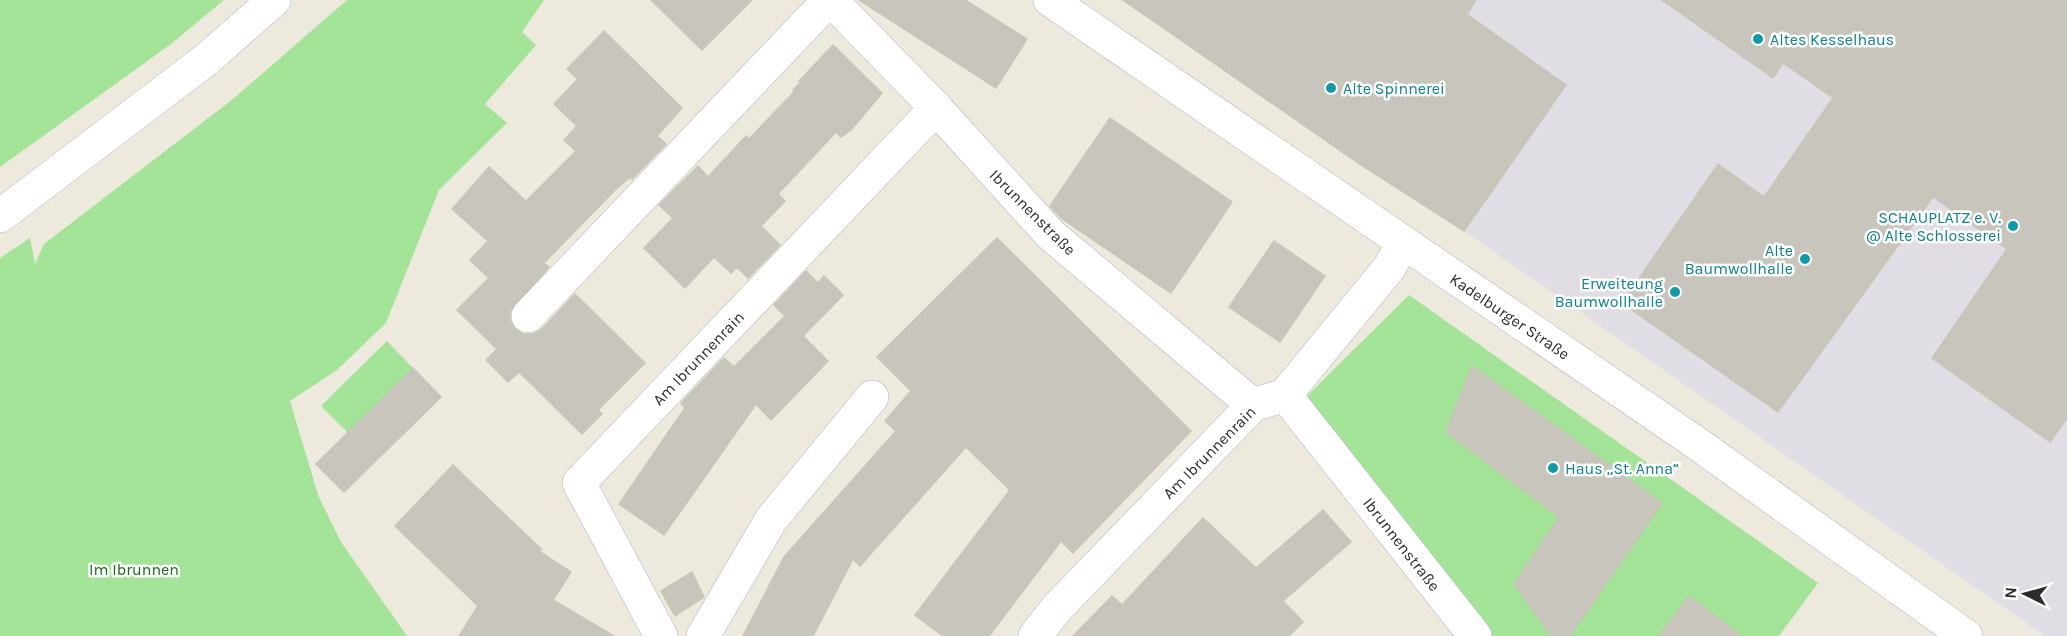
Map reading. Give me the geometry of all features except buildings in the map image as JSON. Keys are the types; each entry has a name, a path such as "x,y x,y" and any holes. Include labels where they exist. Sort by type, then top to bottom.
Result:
{"street":[{"path":"0,216 207,59 274,0"},
{"name":"Ibrunnenstraße","path":"528,316 830,0 936,108 1050,234 1253,405"},
{"name":"Kadelburger Straße","path":"1050,0 1695,442 1966,636"},
{"name":"Am Ibrunnenrain","path":"661,636 579,483 936,108"},
{"path":"1285,395 1389,268 1403,243"},
{"name":"Ibrunnenstraße","path":"1285,395 1475,636"},
{"name":"Am Ibrunnenrain","path":"1035,636 1057,608 1253,405 1285,395"},
{"path":"703,636 771,520 872,397"}],"shaded area":[{"path":"1123,0 2067,0 2067,636 2045,636 1464,231 1358,163"}],"green space":[{"path":"0,0 224,0 171,44 0,167"},
{"name":"Im Ibrunnen","path":"347,0 544,0 522,32 536,45 485,104 507,123 439,190 386,323 337,370 290,401 318,495 341,542 407,636 0,636 0,258 30,238 35,264 44,244 233,99"},
{"path":"1409,295 1818,583 1779,636 1490,636 1306,397"},
{"path":"387,341 413,368 348,433 321,406"}],"place":[{"name":"Altes Kesselhaus","path":"1758,39"},
{"name":"Alte Spinnerei","path":"1331,88"},
{"name":"SCHAUPLATZ e. V. @ Alte Schlosserei","path":"2013,226"},
{"name":"Alte Baumwollhalle","path":"1805,259"},
{"name":"Erweiteung Baumwollhalle","path":"1675,292"},
{"name":"Haus „St. Anna“","path":"1553,468"}]}
